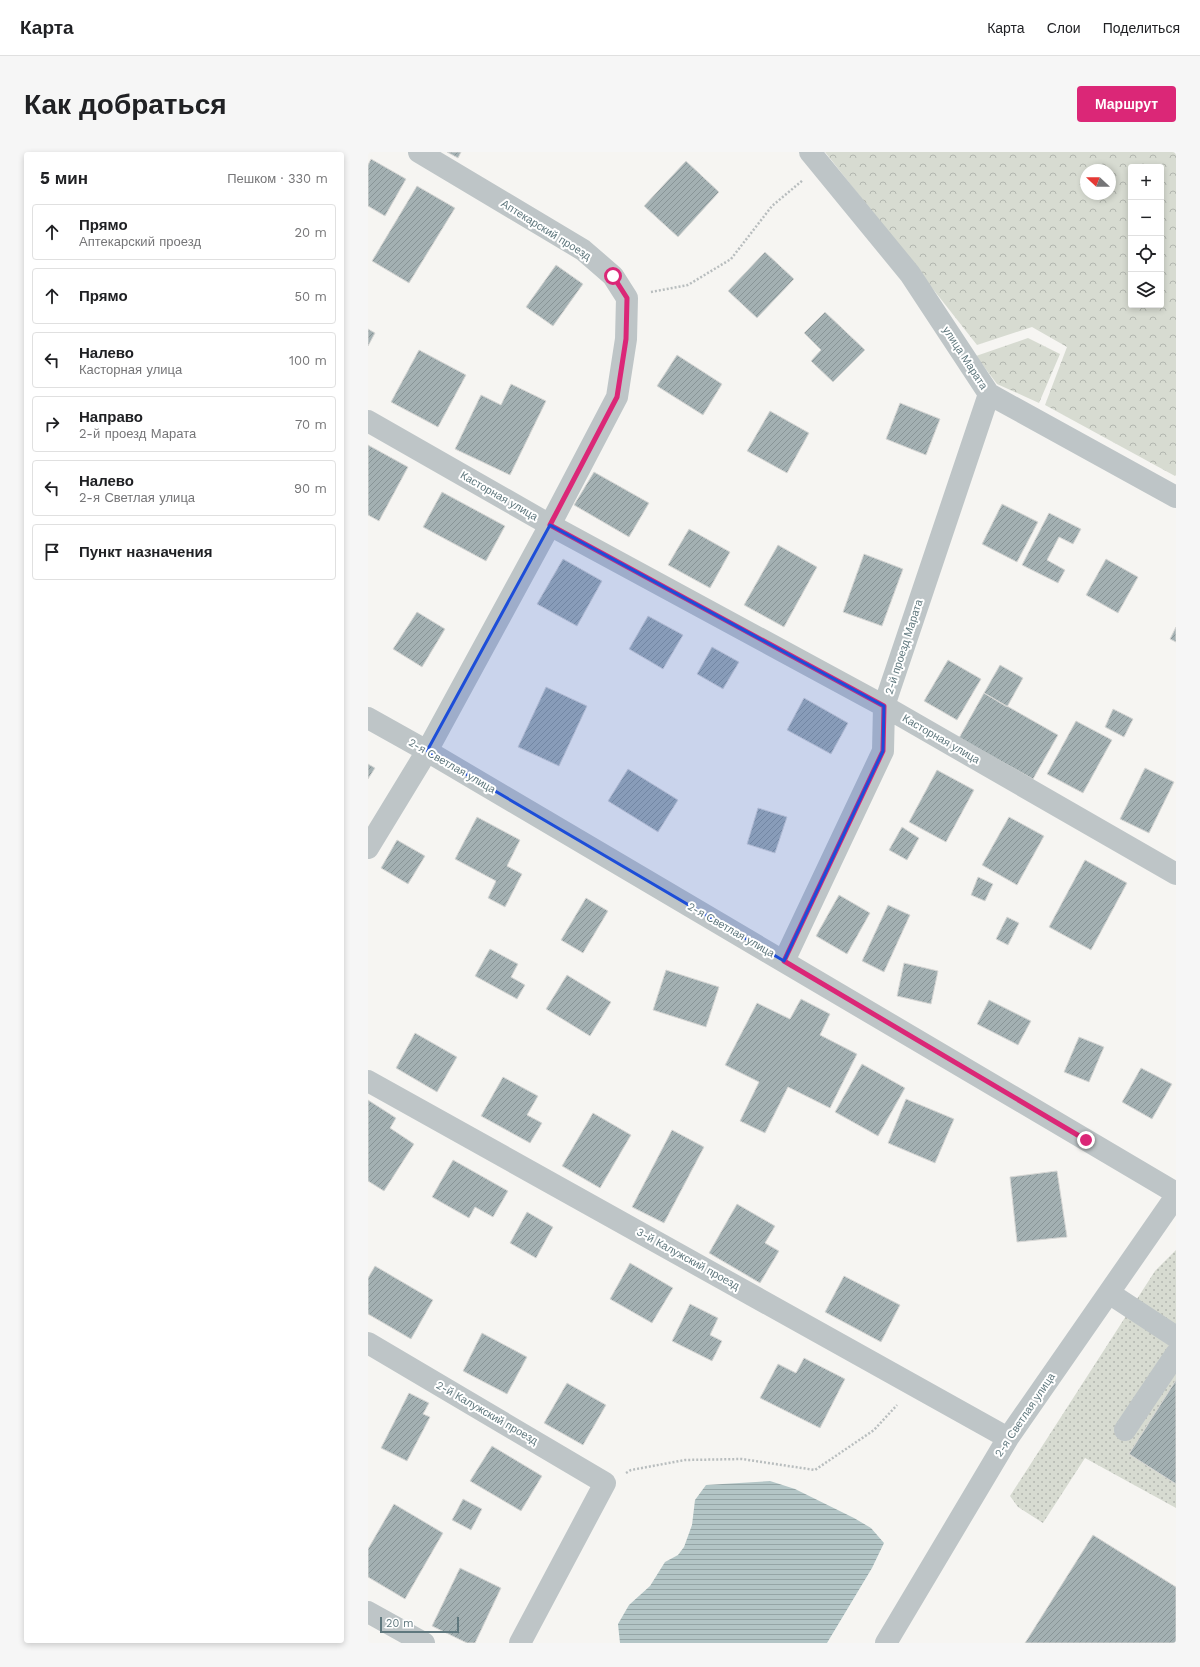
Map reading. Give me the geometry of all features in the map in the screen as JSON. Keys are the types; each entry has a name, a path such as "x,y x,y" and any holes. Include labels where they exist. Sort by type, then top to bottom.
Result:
{"street":[{"name":"Аптекарский проезд","path":"419,152 583,250 613,276 627,298"},
{"name":"улица Марата","path":"816,158 910,274 988,394 1176,497"},
{"path":"368,848 427,751 550,525 617,397 626,339 627,298"},
{"name":"2-й проезд Марата","path":"784,961 883,751 884,706 988,394"},
{"name":"Касторная улица","path":"368,421 550,525 884,706 1176,874"},
{"name":"2-я Светлая улица","path":"368,718 427,751 784,961 1176,1195 1008,1438 886,1643"},
{"name":"3-й Калужский проезд","path":"368,1081 1008,1438"},
{"path":"1109,1292 1176,1337"},
{"name":"2-й Калужский проезд","path":"368,1343 605,1483"},
{"path":"1125,1430 1176,1354"},
{"path":"520,1643 605,1483"},
{"path":"368,1612 424,1643"}],"path":[{"path":"627,298 688,285 731,258 772,206 816,158"},
{"path":"605,1483 631,1470 685,1460 742,1458 815,1470 874,1430 916,1386"}],"highlighted area":[{"path":"550,525 884,706 883,751 784,961 427,751"}],"green space":[{"path":"825,152 1176,152 1175,476 1045,405 1067,347 1032,327 977,345"},
{"path":"1028,338 1060,354 1039,403 997,384 976,356"},
{"path":"1176,1250 1176,1508 1085,1458 1043,1523 1018,1507 1010,1496 1155,1271"}],"shaded area":[{"path":"770,1481 795,1489 854,1518 871,1528 884,1543 872,1568 827,1643 620,1643 618,1624 629,1605 650,1586 665,1562 678,1555 684,1547 692,1525 695,1500 706,1485"}],"building":[{"path":"447,152 461,152 458,158"},
{"path":"371,159 406,179 385,216 368,206 368,165"},
{"path":"686,161 719,192 678,237 644,206"},
{"path":"417,186 455,208 409,283 372,261"},
{"path":"765,252 794,279 757,318 728,291"},
{"path":"556,265 583,284 553,326 526,307"},
{"path":"825,312 865,350 833,382 811,361 821,350 804,333"},
{"path":"368,329 375,333 368,346"},
{"path":"419,350 466,375 438,427 391,402"},
{"path":"677,355 722,384 703,415 657,386"},
{"path":"511,384 546,401 510,475 455,449 481,395 501,405"},
{"path":"900,403 940,419 926,455 886,439"},
{"path":"770,411 809,433 787,473 747,451"},
{"path":"368,445 408,467 379,521 368,515"},
{"path":"594,472 649,503 629,537 574,505"},
{"path":"442,492 505,526 486,561 423,527"},
{"path":"1002,504 1038,522 1017,562 982,544"},
{"path":"1049,513 1081,529 1073,544 1059,537 1047,560 1065,570 1058,583 1022,565"},
{"path":"689,529 730,552 710,588 668,565"},
{"path":"778,545 817,567 784,627 744,605"},
{"path":"864,554 903,569 882,626 843,612"},
{"path":"563,559 602,581 577,626 537,604"},
{"path":"1106,559 1138,577 1118,613 1086,595"},
{"path":"417,612 445,629 422,667 393,649"},
{"path":"648,616 683,635 663,669 629,649"},
{"path":"1176,627 1176,642 1170,639"},
{"path":"712,647 739,662 723,689 697,674"},
{"path":"948,660 981,679 957,720 924,701"},
{"path":"1000,665 1023,678 1007,707 984,693"},
{"path":"546,687 587,706 559,766 518,747"},
{"path":"984,693 1058,735 1033,779 959,738"},
{"path":"804,698 848,723 831,754 787,730"},
{"path":"1113,709 1133,719 1124,737 1105,727"},
{"path":"1076,721 1112,740 1083,793 1047,774"},
{"path":"368,764 375,768 368,779"},
{"path":"1145,768 1174,782 1149,833 1120,819"},
{"path":"628,769 678,800 658,832 608,801"},
{"path":"937,770 974,790 946,842 909,822"},
{"path":"758,808 787,817 775,853 747,844"},
{"path":"477,817 520,840 507,866 522,874 505,907 488,898 496,881 455,859"},
{"path":"1009,817 1044,836 1017,885 982,865"},
{"path":"902,827 919,838 907,860 889,850"},
{"path":"397,840 425,856 408,884 381,868"},
{"path":"1085,860 1127,883 1091,950 1049,927"},
{"path":"978,877 993,884 985,901 971,895"},
{"path":"839,895 870,913 847,954 816,936"},
{"path":"586,898 608,911 583,953 561,940"},
{"path":"888,905 910,915 884,972 862,961"},
{"path":"1007,917 1019,923 1008,945 996,939"},
{"path":"490,949 518,964 511,977 525,985 517,999 475,976"},
{"path":"904,963 938,971 931,1004 897,996"},
{"path":"666,970 719,987 706,1027 653,1010"},
{"path":"567,975 611,1002 590,1036 546,1009"},
{"path":"801,999 830,1014 820,1035 857,1054 830,1108 788,1087 765,1133 740,1121 759,1082 725,1065 757,1003 790,1019"},
{"path":"989,1000 1031,1021 1018,1045 977,1024"},
{"path":"415,1033 457,1057 437,1092 396,1068"},
{"path":"1079,1037 1104,1047 1089,1082 1064,1072"},
{"path":"862,1064 905,1088 878,1136 835,1112"},
{"path":"1141,1068 1172,1084 1152,1119 1122,1102"},
{"path":"503,1077 538,1096 527,1115 542,1123 530,1143 481,1116"},
{"path":"906,1099 954,1119 935,1163 888,1143"},
{"path":"368,1100 396,1118 390,1128 414,1144 384,1191 368,1181"},
{"path":"593,1113 631,1135 600,1188 562,1166"},
{"path":"672,1130 704,1147 664,1223 632,1207"},
{"path":"453,1160 508,1191 493,1217 475,1207 469,1218 432,1197"},
{"path":"1057,1171 1067,1237 1017,1242 1010,1177"},
{"path":"737,1204 775,1226 765,1243 779,1251 760,1283 709,1253"},
{"path":"527,1212 553,1227 536,1258 510,1243"},
{"path":"630,1263 673,1288 652,1323 610,1299"},
{"path":"375,1266 433,1300 411,1339 368,1314 368,1278"},
{"path":"844,1276 900,1305 881,1342 825,1312"},
{"path":"690,1304 718,1318 710,1335 722,1341 712,1361 672,1341"},
{"path":"482,1333 527,1357 507,1394 463,1371"},
{"path":"804,1358 845,1379 820,1428 760,1398 778,1364 796,1373"},
{"path":"1176,1380 1176,1484 1129,1454"},
{"path":"567,1383 606,1405 583,1445 544,1423"},
{"path":"409,1393 429,1403 423,1414 430,1417 407,1461 381,1448"},
{"path":"492,1446 542,1476 521,1511 470,1481"},
{"path":"463,1499 482,1509 471,1530 452,1520"},
{"path":"394,1504 443,1533 405,1599 368,1577 368,1549"},
{"path":"1093,1535 1176,1587 1176,1643 1025,1643"},
{"path":"460,1568 501,1588 475,1643 467,1643 432,1626"}],"route":[{"path":"613,276 627,298 626,339 617,397 550,525 884,706 883,751 784,961 1086,1140"}]}
